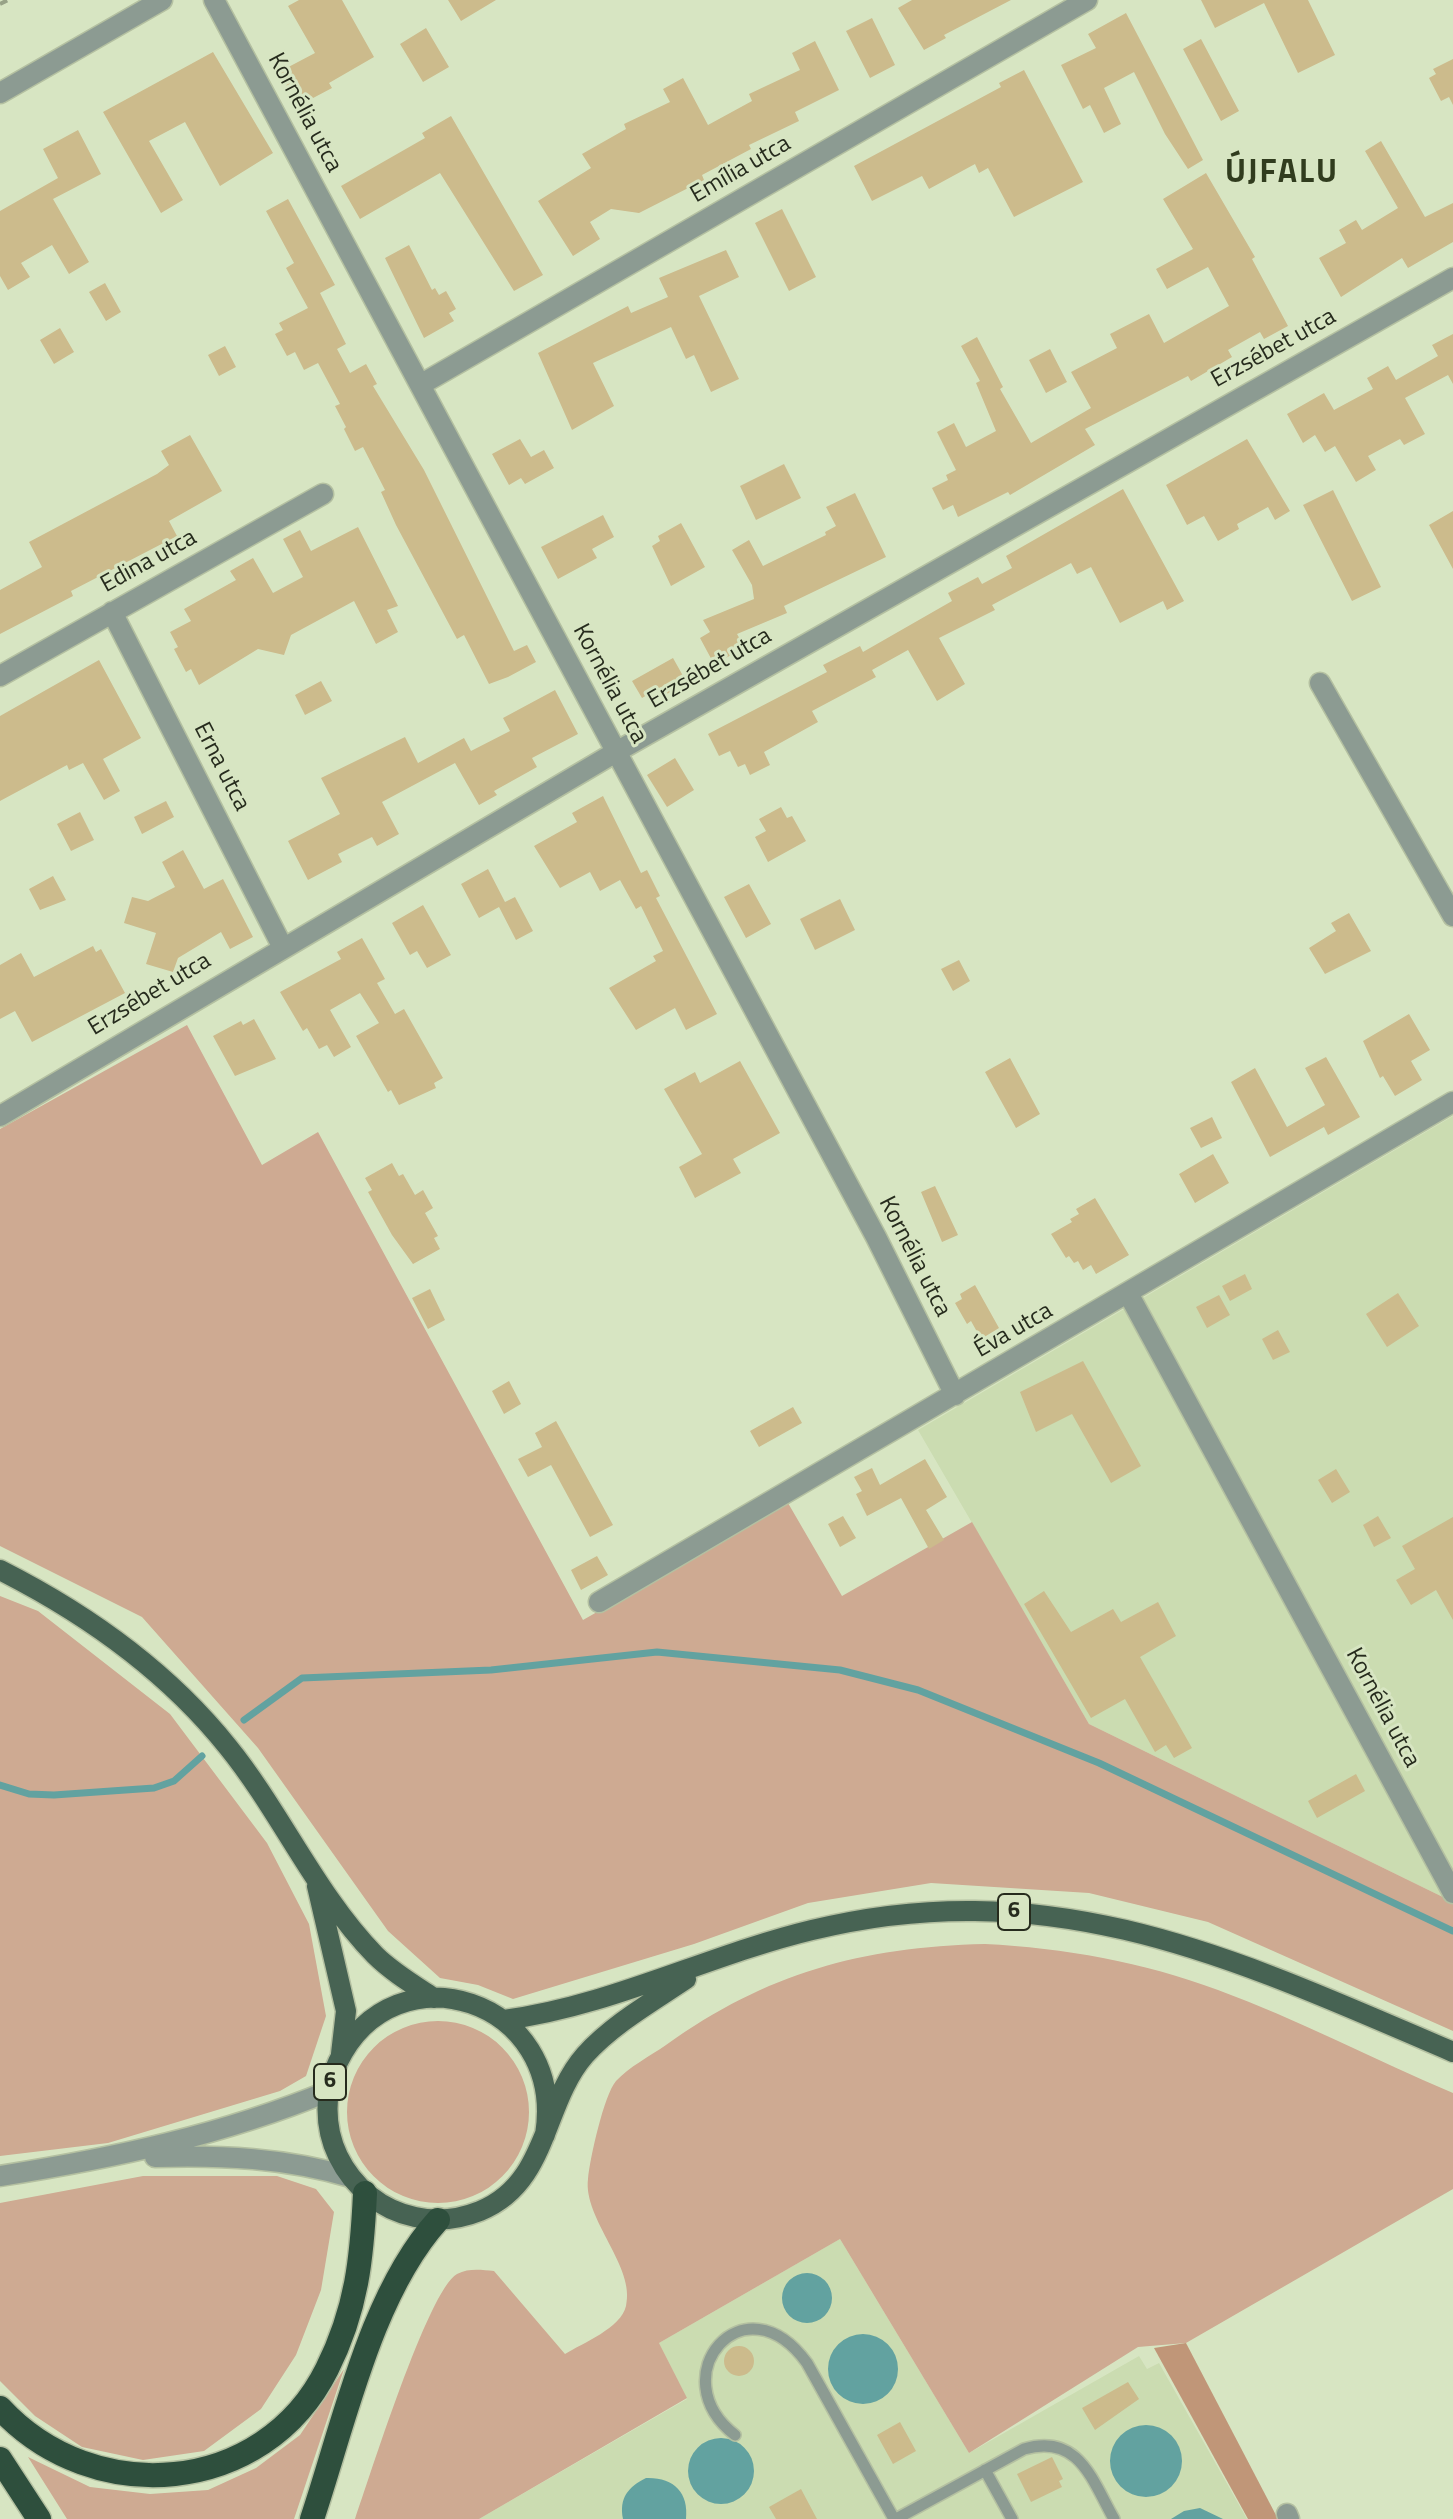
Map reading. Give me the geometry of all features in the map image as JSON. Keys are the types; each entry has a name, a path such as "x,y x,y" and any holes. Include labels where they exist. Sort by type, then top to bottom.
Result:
{"highway":[{"path":"0,2408 29,2436 53,2451 121,2474 184,2475 208,2469 255,2448 292,2419 308,2399 326,2371 340,2340 355,2298 362,2264 358,2185"},
{"path":"312,2519 369,2347 397,2278 418,2242 438,2220"},
{"path":"0,2459 39,2519"}],"main road":[{"name":"6","path":"0,1570 109,1636 203,1719 229,1748 313,1874 375,1955 434,1998"},
{"name":"6","path":"313,1874 338,1964 346,2011 341,2056 329,2091 331,2136 358,2185 399,2213 438,2220 471,2215 513,2191 533,2166 583,2057 634,2014 710,1964"},
{"name":"6","path":"504,2020 582,2005 811,1930 865,1919 960,1911 1063,1916 1139,1931 1189,1946 1314,1993 1453,2052"},
{"name":"6","path":"341,2056 357,2033 379,2014 406,2003 434,1998 464,2001 504,2020 520,2034 542,2071 549,2114 545,2135"}],"street":[{"path":"0,93 162,0"},
{"name":"Kornélia utca","path":"214,0 876,1237 955,1395"},
{"name":"Emília utca","path":"420,385 1087,0"},
{"name":"Erzsébet utca","path":"0,1116 282,946 616,752 1453,278"},
{"name":"Edina utca","path":"0,676 323,494"},
{"name":"Erna utca","path":"112,612 282,946"},
{"path":"1320,683 1453,916"},
{"name":"Éva utca","path":"599,1602 1129,1295 1453,1102"},
{"name":"Kornélia utca","path":"1129,1295 1453,1893"},
{"path":"0,2176 119,2157 225,2130 329,2091"},
{"path":"119,2157 218,2155 310,2165 358,2185"}],"lane":[{"path":"735,2435 722,2425 712,2409 705,2378 707,2362 714,2347 739,2330 774,2331 793,2344 807,2363 895,2519 1024,2449 1056,2445 1071,2452 1084,2465 1114,2519"},
{"path":"985,2470 1012,2519"}],"path":[{"path":"0,4 8,0"}],"shaded area":[{"path":"187,1025 262,1165 318,1132 583,1620 788,1503 842,1596 972,1522 1089,1724 1453,1902 1453,2031 1208,1922 1089,1893 931,1883 808,1903 694,1944 513,1999 478,1985 440,1978 388,1931 258,1748 142,1617 0,1546 0,1129"},
{"path":"1453,1116 1453,1902 1089,1724 918,1430"},
{"path":"0,1596 38,1611 170,1714 267,1843 309,1924 326,2016 306,2076 280,2091 108,2143 0,2156"},
{"path":"985,1944 1103,1958 1190,1980 1248,2001 1453,2093 1453,2189 1186,2343 1138,2347 969,2453 840,2239 659,2343 687,2398 479,2519 355,2519 416,2348 445,2287 457,2274 471,2270 494,2271 565,2354 600,2334 623,2314 627,2291 624,2275 593,2210 588,2179 602,2113 611,2088 621,2076 704,2020 779,1982 856,1958 940,1946"},
{"path":"438,2021 473,2028 489,2036 502,2048 514,2061 522,2077 529,2112 522,2147 514,2163 502,2176 489,2188 473,2196 438,2203 403,2196 387,2188 374,2176 362,2163 354,2147 347,2112 354,2077 362,2061 374,2048 387,2036 403,2028"},
{"path":"143,2176 277,2176 316,2189 334,2212 321,2290 296,2355 261,2409 204,2451 143,2460 82,2447 35,2416 0,2381 0,2203"},
{"path":"840,2239 969,2453 1139,2356 1147,2369 1159,2363 1247,2519 479,2519 687,2399 659,2343"},
{"path":"1186,2343 1278,2519 1248,2519 1154,2348"},
{"path":"344,2369 294,2519 67,2519 28,2457 90,2487 150,2494 208,2490 256,2468 300,2435"}],"water":[{"path":"807,2273 824,2281 832,2298 824,2315 807,2323 790,2315 782,2298 790,2281"},
{"path":"863,2334 888,2344 898,2369 888,2394 863,2404 838,2394 828,2369 838,2344"},
{"path":"1146,2425 1166,2431 1176,2441 1182,2461 1176,2481 1166,2491 1146,2497 1126,2491 1116,2481 1110,2461 1116,2441 1126,2431"},
{"path":"721,2438 734,2441 744,2448 751,2458 754,2471 751,2484 744,2494 734,2501 721,2504 708,2501 698,2494 691,2484 688,2471 691,2458 698,2448 708,2441"},
{"path":"646,2478 664,2480 677,2488 685,2501 686,2519 623,2519 622,2505 626,2494"},
{"path":"1200,2508 1223,2519 1171,2519 1184,2511"}],"building":[{"path":"299,0 342,0 374,57 329,83 332,88 298,106 279,72 315,53 288,6"},
{"path":"448,0 496,0 461,21"},
{"path":"912,0 1011,0 944,35 946,38 924,50 898,8"},
{"path":"1201,0 1308,0 1335,55 1298,73 1264,3 1215,28"},
{"path":"1126,13 1203,160 1188,169 1165,134 1134,72 1104,88 1121,124 1104,133 1090,105 1083,109 1061,65 1096,48 1088,34"},
{"path":"872,18 895,65 870,78 846,31"},
{"path":"426,28 449,67 423,82 400,44"},
{"path":"1201,39 1239,111 1221,121 1183,49"},
{"path":"815,41 839,90 795,112 799,121 749,145 751,149 702,175 704,180 639,213 611,209 590,222 600,239 573,256 538,201 591,168 582,154 626,129 624,124 670,102 663,89 683,78 708,125 752,101 749,94 800,70 792,53"},
{"path":"213,52 273,153 220,186 185,122 149,141 183,200 161,213 103,112"},
{"path":"1453,59 1453,105 1449,97 1441,101 1429,78 1436,74 1433,69"},
{"path":"1024,70 1083,182 1014,217 988,168 979,173 975,164 929,189 922,176 872,201 854,166 1001,87 999,83"},
{"path":"451,116 543,275 514,291 440,173 360,219 341,186 425,138 422,133"},
{"path":"78,130 101,174 53,199 89,262 69,274 52,245 21,263 30,277 8,290 0,276 0,211 58,178 43,149"},
{"path":"1381,141 1425,217 1453,203 1453,242 1408,268 1402,258 1341,297 1319,258 1346,243 1339,230 1356,220 1362,230 1398,208 1365,151"},
{"path":"1206,173 1255,257 1252,259 1288,326 1264,339 1260,332 1228,350 1232,357 1191,381 1188,376 1085,429 1095,445 1010,495 1008,492 958,517 953,505 943,510 932,488 948,480 946,475 956,470 937,432 954,423 966,447 996,431 976,383 980,381 961,346 977,337 1003,387 1000,389 1031,443 1091,408 1071,372 1117,348 1110,334 1149,314 1164,343 1229,306 1208,267 1167,289 1156,269 1193,249 1163,199"},
{"path":"288,199 335,285 320,293 346,344 337,349 350,373 366,364 377,384 373,386 424,470 514,651 527,645 536,662 508,677 489,684 464,635 457,639 396,525 381,492 385,490 363,447 355,451 335,406 340,404 318,363 304,370 295,352 287,356 275,334 283,330 279,323 308,308 286,268 294,263 266,211"},
{"path":"782,209 816,277 789,291 755,223"},
{"path":"409,245 432,290 435,288 439,295 446,291 456,309 449,313 454,321 424,338 385,258"},
{"path":"726,250 739,277 699,296 739,379 711,392 694,355 686,359 671,327 593,363 614,406 572,430 538,353 628,306 631,313 668,297 659,278"},
{"path":"105,283 121,312 106,321 89,292"},
{"path":"60,328 74,352 54,364 40,340"},
{"path":"1453,334 1453,384 1448,375 1405,398 1425,434 1404,445 1400,439 1368,456 1376,470 1356,482 1335,446 1325,452 1315,435 1303,443 1287,414 1324,393 1334,410 1373,389 1367,378 1388,366 1396,380 1438,356 1432,345"},
{"path":"225,346 236,367 219,376 208,355"},
{"path":"1050,349 1067,382 1046,393 1029,360"},
{"path":"190,435 222,491 169,521 177,536 71,591 73,596 0,634 0,590 42,567 29,542 157,474 169,465 161,451"},
{"path":"520,439 531,457 544,450 554,468 525,484 521,478 509,485 492,454"},
{"path":"1247,439 1290,511 1275,520 1268,507 1237,524 1239,529 1218,541 1204,516 1187,525 1166,485"},
{"path":"784,464 801,498 756,520 740,486"},
{"path":"1123,489 1184,601 1167,610 1163,601 1120,623 1091,567 1077,574 1071,563 992,605 995,610 939,638 965,684 937,701 908,650 872,670 876,677 812,711 818,722 764,752 770,765 750,775 745,764 738,767 730,751 719,756 708,734 827,672 823,665 860,646 863,652 952,601 948,593 978,577 982,584 1012,568 1006,556"},
{"path":"1333,490 1381,587 1352,601 1303,505"},
{"path":"855,493 886,557 784,606 787,613 737,634 745,648 714,664 700,638 710,632 703,620 754,599 752,585 732,550 749,540 763,566 826,535 825,532 836,526 826,507"},
{"path":"1453,511 1453,569 1429,525"},
{"path":"603,515 614,537 592,549 597,558 558,579 541,547"},
{"path":"681,523 705,567 671,586 652,546 660,541 658,536"},
{"path":"358,527 398,606 387,610 398,632 376,644 354,601 291,635 284,655 258,649 199,685 191,669 186,672 174,649 178,647 170,632 191,621 184,609 236,580 230,571 253,558 273,593 303,577 283,539 300,530 311,551"},
{"path":"673,658 687,683 656,700 652,692 642,698 632,681"},
{"path":"99,660 141,738 103,759 120,791 104,800 83,763 69,770 67,765 0,801 0,716"},
{"path":"321,681 332,701 305,715 295,695"},
{"path":"555,690 578,734 532,758 537,767 494,791 497,795 479,805 455,763 382,802 399,834 377,846 372,837 338,854 342,862 308,880 288,841 340,814 321,778 405,737 418,763 464,738 471,751 510,731 503,718"},
{"path":"675,758 694,790 667,807 647,775"},
{"path":"603,796 641,873 647,870 660,896 656,898 717,1014 686,1030 675,1008 636,1030 609,988 656,961 653,956 663,951 641,906 636,909 620,880 600,891 590,872 560,888 534,846 577,822 572,813"},
{"path":"166,801 174,817 142,834 134,817"},
{"path":"781,807 787,818 792,816 806,841 768,862 755,837 766,831 759,819"},
{"path":"80,812 94,840 71,851 57,824"},
{"path":"183,850 204,889 223,879 253,937 230,949 221,932 178,958 173,972 146,964 156,933 124,923 132,897 148,901 175,887 162,862"},
{"path":"488,869 505,902 515,897 533,931 516,940 499,907 479,918 461,884"},
{"path":"53,876 66,900 40,910 29,889"},
{"path":"749,884 771,924 746,938 724,897"},
{"path":"840,899 855,930 815,950 800,919"},
{"path":"423,905 451,955 427,968 417,951 410,955 392,923"},
{"path":"1349,913 1371,951 1325,974 1309,948 1336,931 1331,923"},
{"path":"362,938 385,979 377,983 395,1014 404,1009 443,1078 434,1083 436,1088 399,1105 391,1090 388,1092 356,1036 379,1023 360,993 330,1010 351,1047 334,1057 327,1045 319,1049 307,1028 303,1031 280,992 341,959 337,952"},
{"path":"93,946 96,952 101,949 125,993 32,1042 15,1011 0,1019 0,965 21,953 34,977"},
{"path":"959,960 970,981 953,991 941,969"},
{"path":"1409,1014 1430,1050 1411,1061 1422,1080 1395,1096 1383,1076 1380,1078 1363,1041"},
{"path":"254,1019 276,1059 235,1076 213,1036 241,1021 243,1025"},
{"path":"1326,1057 1360,1117 1328,1135 1324,1127 1270,1157 1231,1082 1255,1068 1287,1127 1325,1105 1305,1068"},
{"path":"1010,1058 1040,1114 1016,1128 985,1072"},
{"path":"740,1061 780,1133 733,1159 741,1173 695,1198 679,1167 702,1154 664,1089 695,1072 700,1083"},
{"path":"1212,1117 1222,1138 1201,1148 1190,1128"},
{"path":"1213,1154 1229,1183 1195,1203 1179,1174"},
{"path":"392,1163 399,1176 403,1174 415,1195 423,1190 433,1208 425,1213 438,1236 434,1238 440,1249 413,1264 392,1235 368,1192 372,1190 365,1178"},
{"path":"935,1186 958,1235 942,1242 921,1192"},
{"path":"1095,1198 1129,1255 1096,1274 1091,1265 1083,1270 1078,1261 1074,1263 1069,1256 1066,1258 1051,1234 1072,1222 1070,1219 1079,1214 1076,1209"},
{"path":"1245,1274 1252,1289 1230,1301 1222,1286"},
{"path":"975,1285 999,1328 981,1339 971,1321 967,1324 955,1303 962,1299 960,1294"},
{"path":"430,1289 445,1320 428,1329 412,1298"},
{"path":"1398,1293 1419,1326 1387,1347 1366,1314"},
{"path":"1219,1295 1230,1315 1207,1328 1196,1307"},
{"path":"1278,1330 1290,1352 1273,1360 1262,1339"},
{"path":"1083,1361 1141,1466 1111,1483 1072,1414 1036,1432 1020,1392"},
{"path":"509,1381 521,1404 504,1414 492,1391"},
{"path":"793,1407 802,1423 759,1447 750,1431"},
{"path":"556,1421 613,1525 590,1537 551,1465 528,1477 518,1459 542,1447 535,1433"},
{"path":"925,1459 947,1497 926,1510 944,1540 929,1549 901,1498 867,1516 856,1494 862,1491 854,1477 872,1468 880,1485"},
{"path":"1336,1469 1350,1492 1332,1503 1318,1480"},
{"path":"843,1516 856,1538 840,1547 828,1524"},
{"path":"1378,1516 1391,1538 1374,1547 1363,1525"},
{"path":"1453,1517 1453,1620 1436,1590 1411,1605 1396,1580 1415,1569 1402,1546"},
{"path":"597,1556 608,1575 581,1590 571,1570"},
{"path":"1044,1591 1071,1632 1113,1609 1121,1622 1158,1602 1176,1636 1140,1657 1192,1748 1174,1758 1166,1745 1155,1752 1125,1699 1091,1718 1024,1604"},
{"path":"1356,1774 1365,1791 1317,1818 1308,1801"},
{"path":"739,2346 750,2350 754,2361 750,2372 739,2376 728,2372 724,2361 728,2350"},
{"path":"1128,2382 1139,2399 1095,2430 1082,2408"},
{"path":"900,2422 916,2451 893,2464 877,2435"},
{"path":"1052,2457 1063,2479 1059,2481 1062,2487 1031,2502 1017,2474"},
{"path":"801,2489 817,2519 776,2519 769,2507"}],"waterway":[{"path":"244,1720 302,1678 491,1670 657,1652 840,1670 918,1690 1099,1763 1453,1931"},
{"path":"0,1785 29,1794 54,1795 154,1788 174,1781 202,1756"}],"district":[{"name":"ÚJFALU","path":"1282,174"}]}
